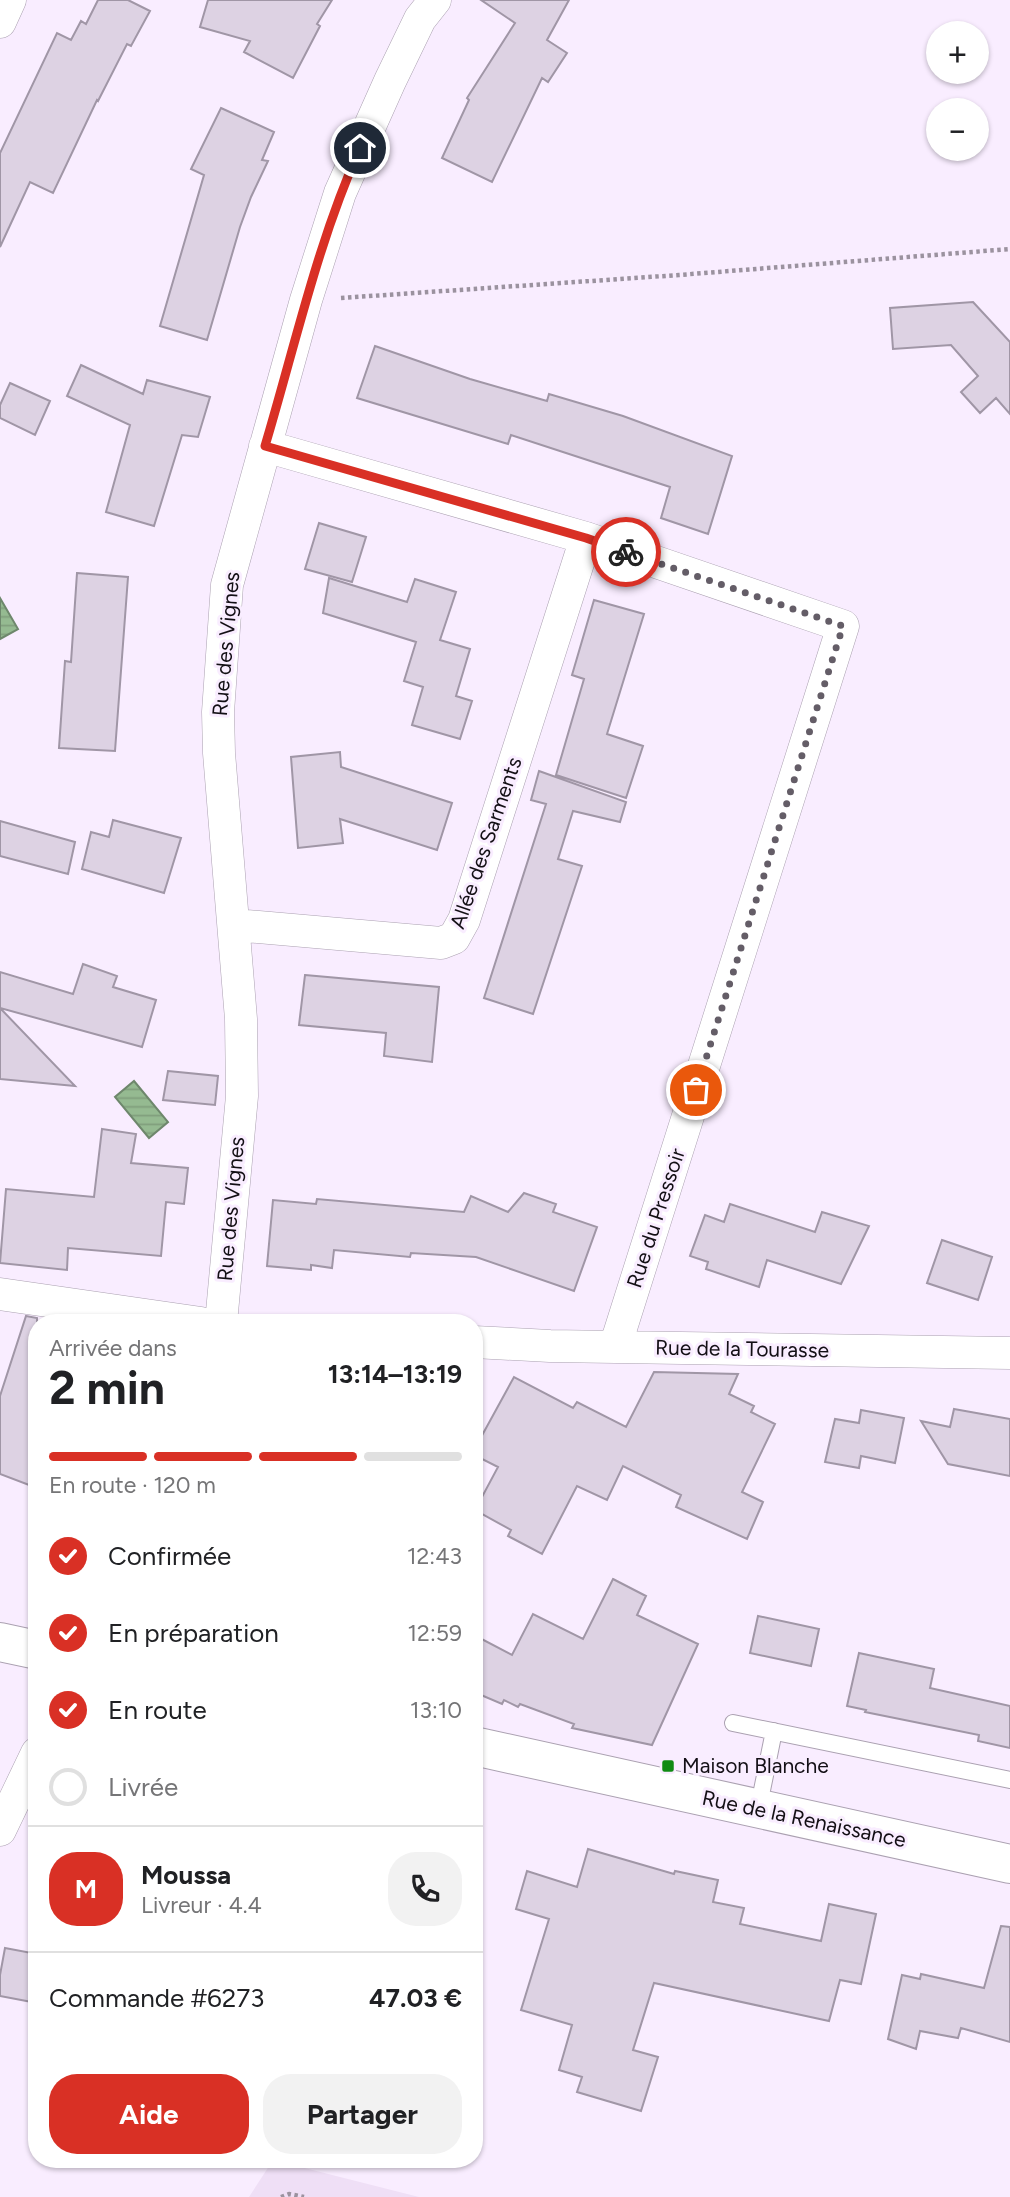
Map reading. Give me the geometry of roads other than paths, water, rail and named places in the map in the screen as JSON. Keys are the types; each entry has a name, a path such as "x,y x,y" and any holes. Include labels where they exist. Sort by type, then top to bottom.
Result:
{"main road":[{"path":"0,1642 28,1648"},
{"name":"Rue de la Renaissance","path":"483,1748 1010,1864"}],"street":[{"path":"0,22 10,0"},
{"name":"Rue des Vignes","path":"222,1314 242,1096 241,1018 235,925 219,753 218,712 227,585 306,300 340,193 390,81 421,19 435,0"},
{"name":"Rue du Pressoir","path":"265,446 586,538 843,626 615,1347"},
{"name":"Allée des Sarments","path":"235,925 441,943 454,938 464,920 586,538"},
{"path":"0,1294 139,1314"},
{"name":"Rue de la Tourasse","path":"483,1342 550,1346 1010,1353"},
{"path":"0,1830 28,1772"}],"lane":[{"path":"733,1723 1010,1780"},
{"path":"758,1810 774,1731"}],"place":[{"name":"Maison Blanche","path":"668,1766"}]}
